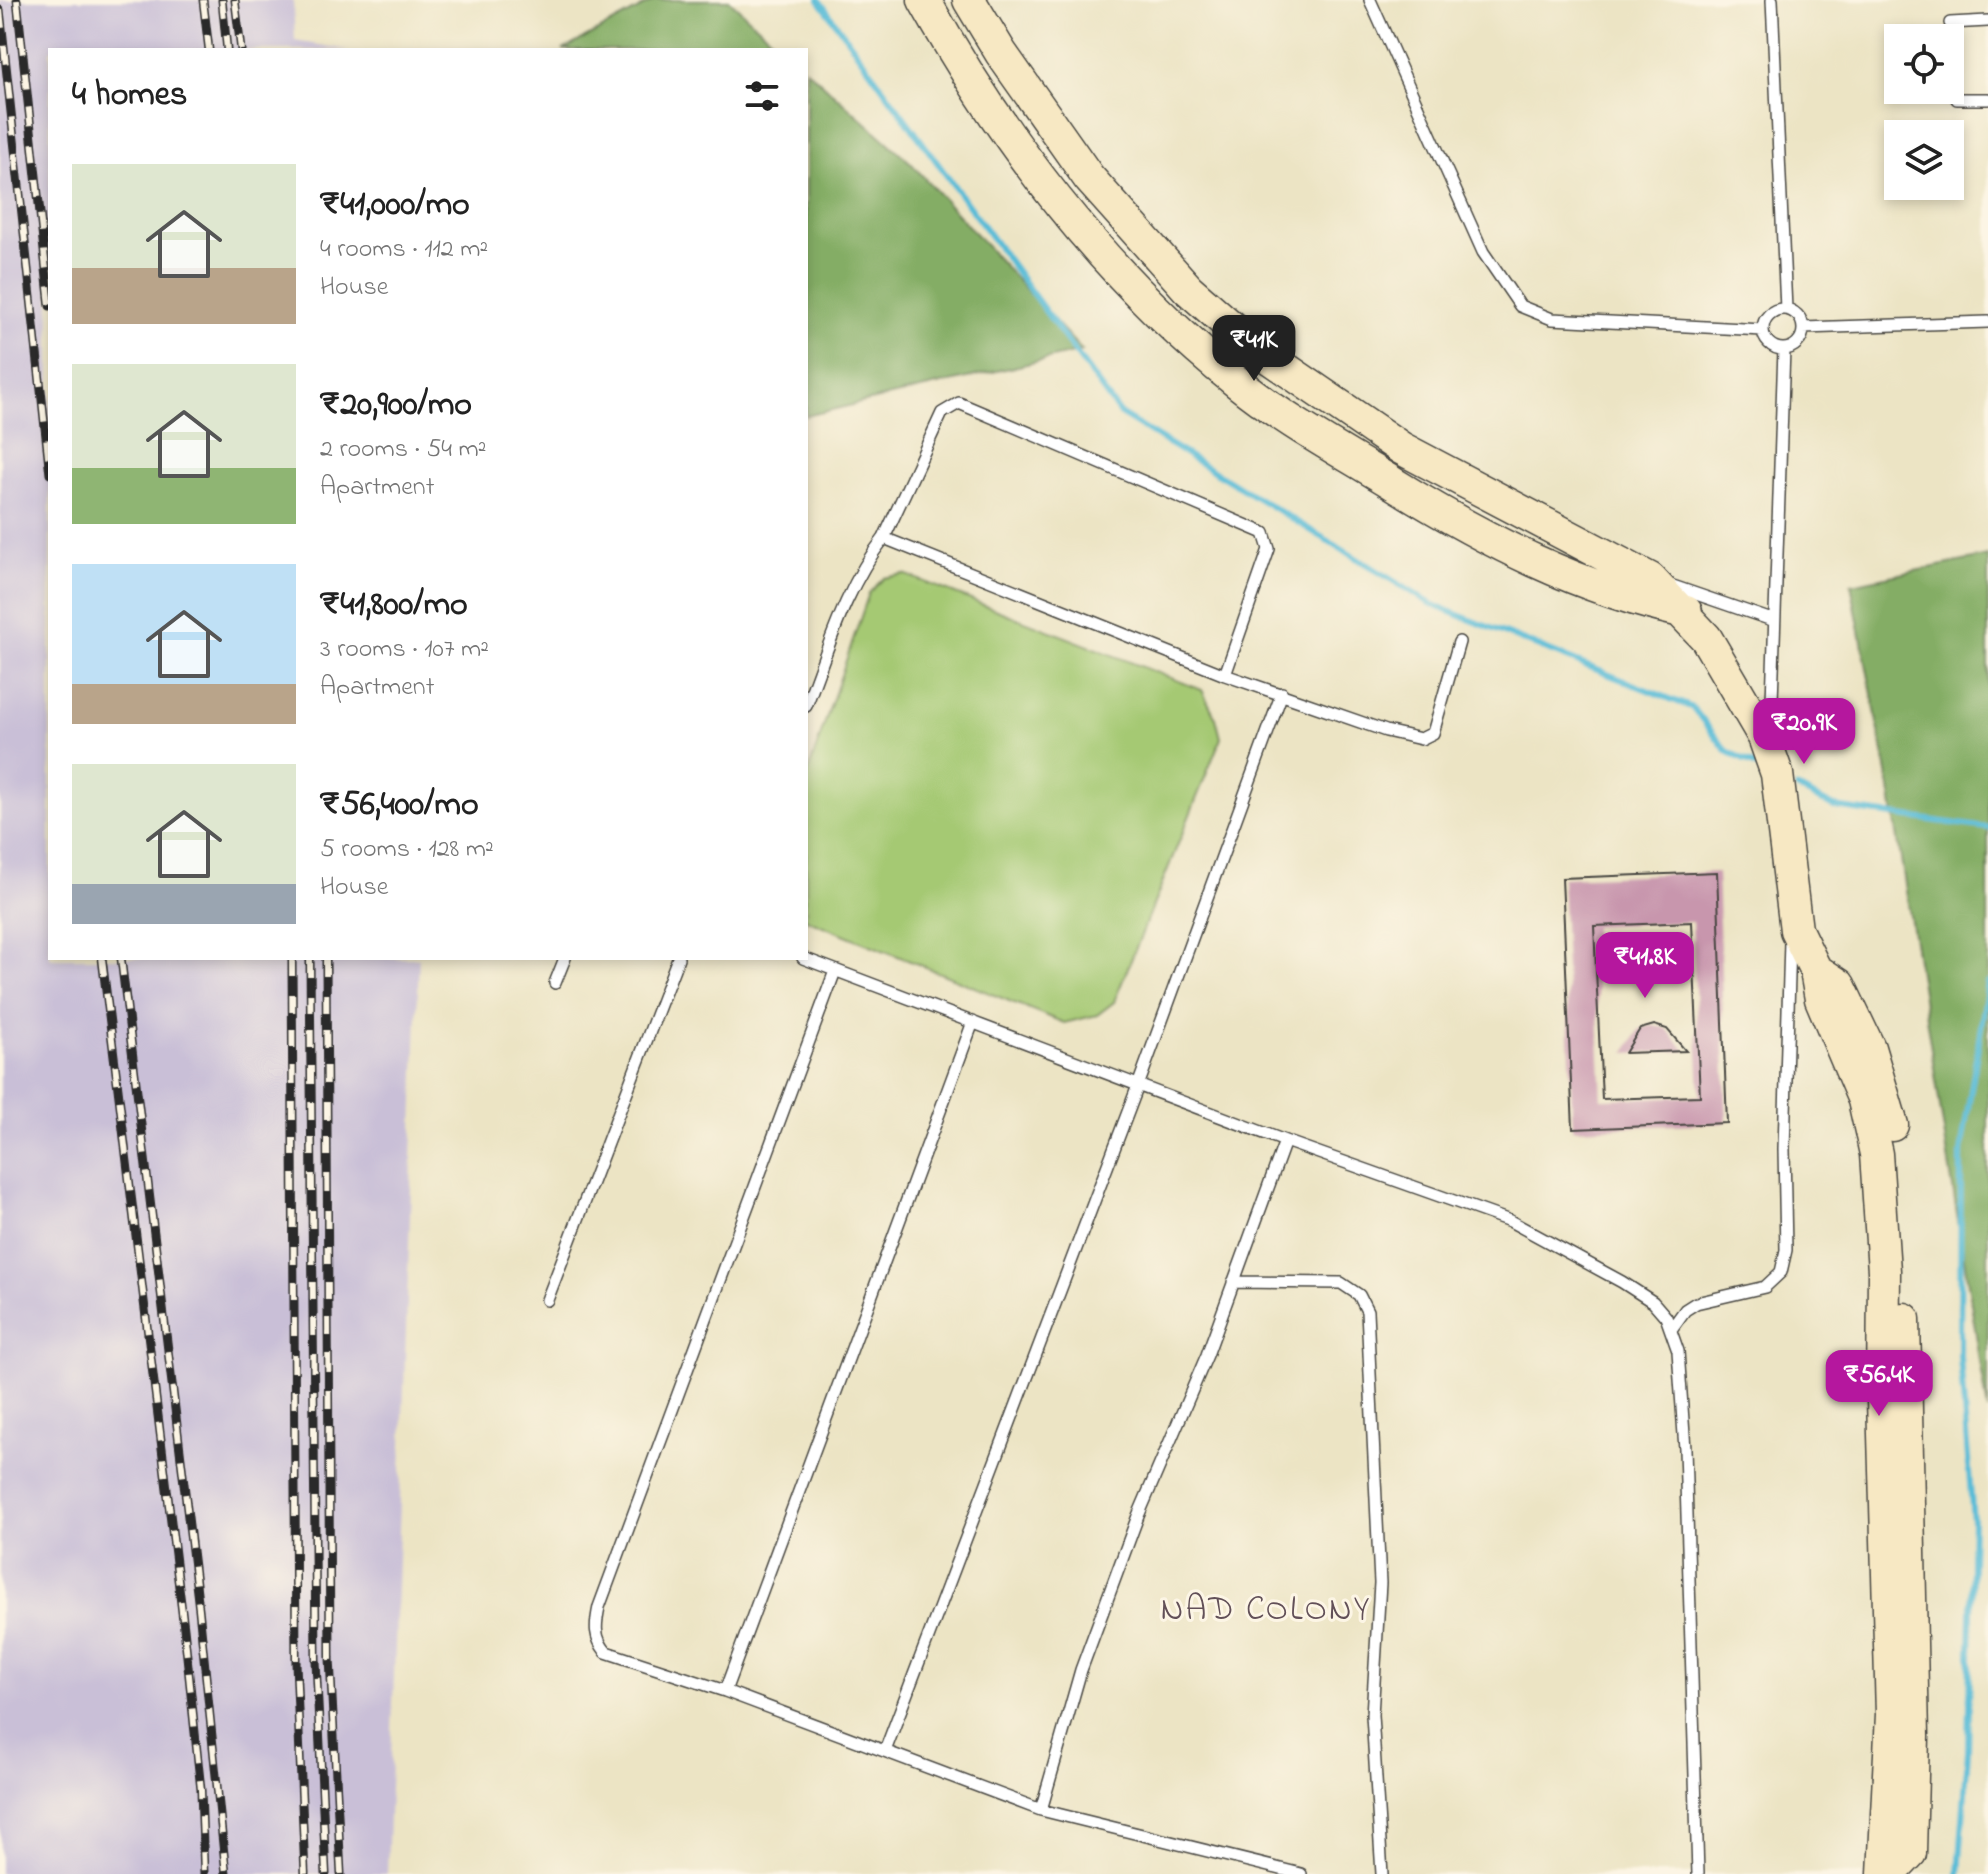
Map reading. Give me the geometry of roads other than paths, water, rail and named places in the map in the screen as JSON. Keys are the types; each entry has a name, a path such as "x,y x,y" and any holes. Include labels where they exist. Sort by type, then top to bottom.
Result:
{"street":[{"path":"924,0 968,76 1053,195 1107,258 1235,380 1275,411 1453,519 1595,588 1686,612"},
{"path":"969,0 1001,53 1089,178 1188,289 1255,348 1401,448 1650,579 1686,612 1724,662 1770,754 1777,774 1796,930 1816,971 1839,985 1869,1048 1894,1136 1907,1400 1913,1736 1910,1853 1887,1874"}],"lane":[{"path":"1370,0 1483,252 1520,306 1552,319 1763,330"},
{"path":"1772,0 1786,309"},
{"path":"1950,23 1988,21"},
{"path":"1964,99 1988,99"},
{"path":"1786,309 1796,314 1803,328 1798,343 1784,349 1769,344 1763,330 1768,316 1786,309"},
{"path":"1803,328 1988,322"},
{"path":"1770,754 1772,620 1784,349"},
{"path":"808,701 866,560 884,538 942,413 959,403 1264,533 1269,549 1225,675"},
{"path":"884,538 1225,675 1386,731 1429,738 1440,713 1459,642"},
{"path":"1650,579 1772,620"},
{"path":"885,1751 1139,1083 1282,693"},
{"path":"1672,1328 1685,1310 1696,1303 1765,1287 1781,1272 1786,1250 1784,1149 1791,908"},
{"path":"555,983 564,960"},
{"path":"547,1300 677,960"},
{"path":"808,960 1139,1083 1285,1141 1510,1221 1581,1258 1653,1302 1672,1328 1678,1351 1685,1449 1698,1874"},
{"path":"835,971 599,1607 595,1628 598,1642 606,1652 725,1691 1041,1810 1301,1874"},
{"path":"725,1691 973,1022"},
{"path":"1041,1810 1081,1670 1285,1141"},
{"path":"1233,1282 1341,1283 1359,1295 1367,1311 1380,1583 1372,1715 1382,1874"}],"waterway":[{"path":"819,0 1120,414 1433,605 1693,708 1727,751 1758,767"},
{"path":"1797,788 1834,807 1988,828"},
{"path":"1959,1874 1968,1751 1973,1521 1960,1357 1961,1152 1988,983"}],"railway":[{"path":"17,0 48,287"},
{"path":"203,0 209,48"},
{"path":"222,0 227,48"},
{"path":"235,0 241,48"},
{"path":"0,10 48,455"},
{"path":"102,960 184,1628 201,1790 204,1874"},
{"path":"121,960 199,1609 226,1874"},
{"path":"292,960 296,1663 305,1874"},
{"path":"310,960 316,1661 326,1874"},
{"path":"326,960 330,1658 341,1874"}],"district":[{"name":"NAD COLONY","path":"1266,1611"}]}
